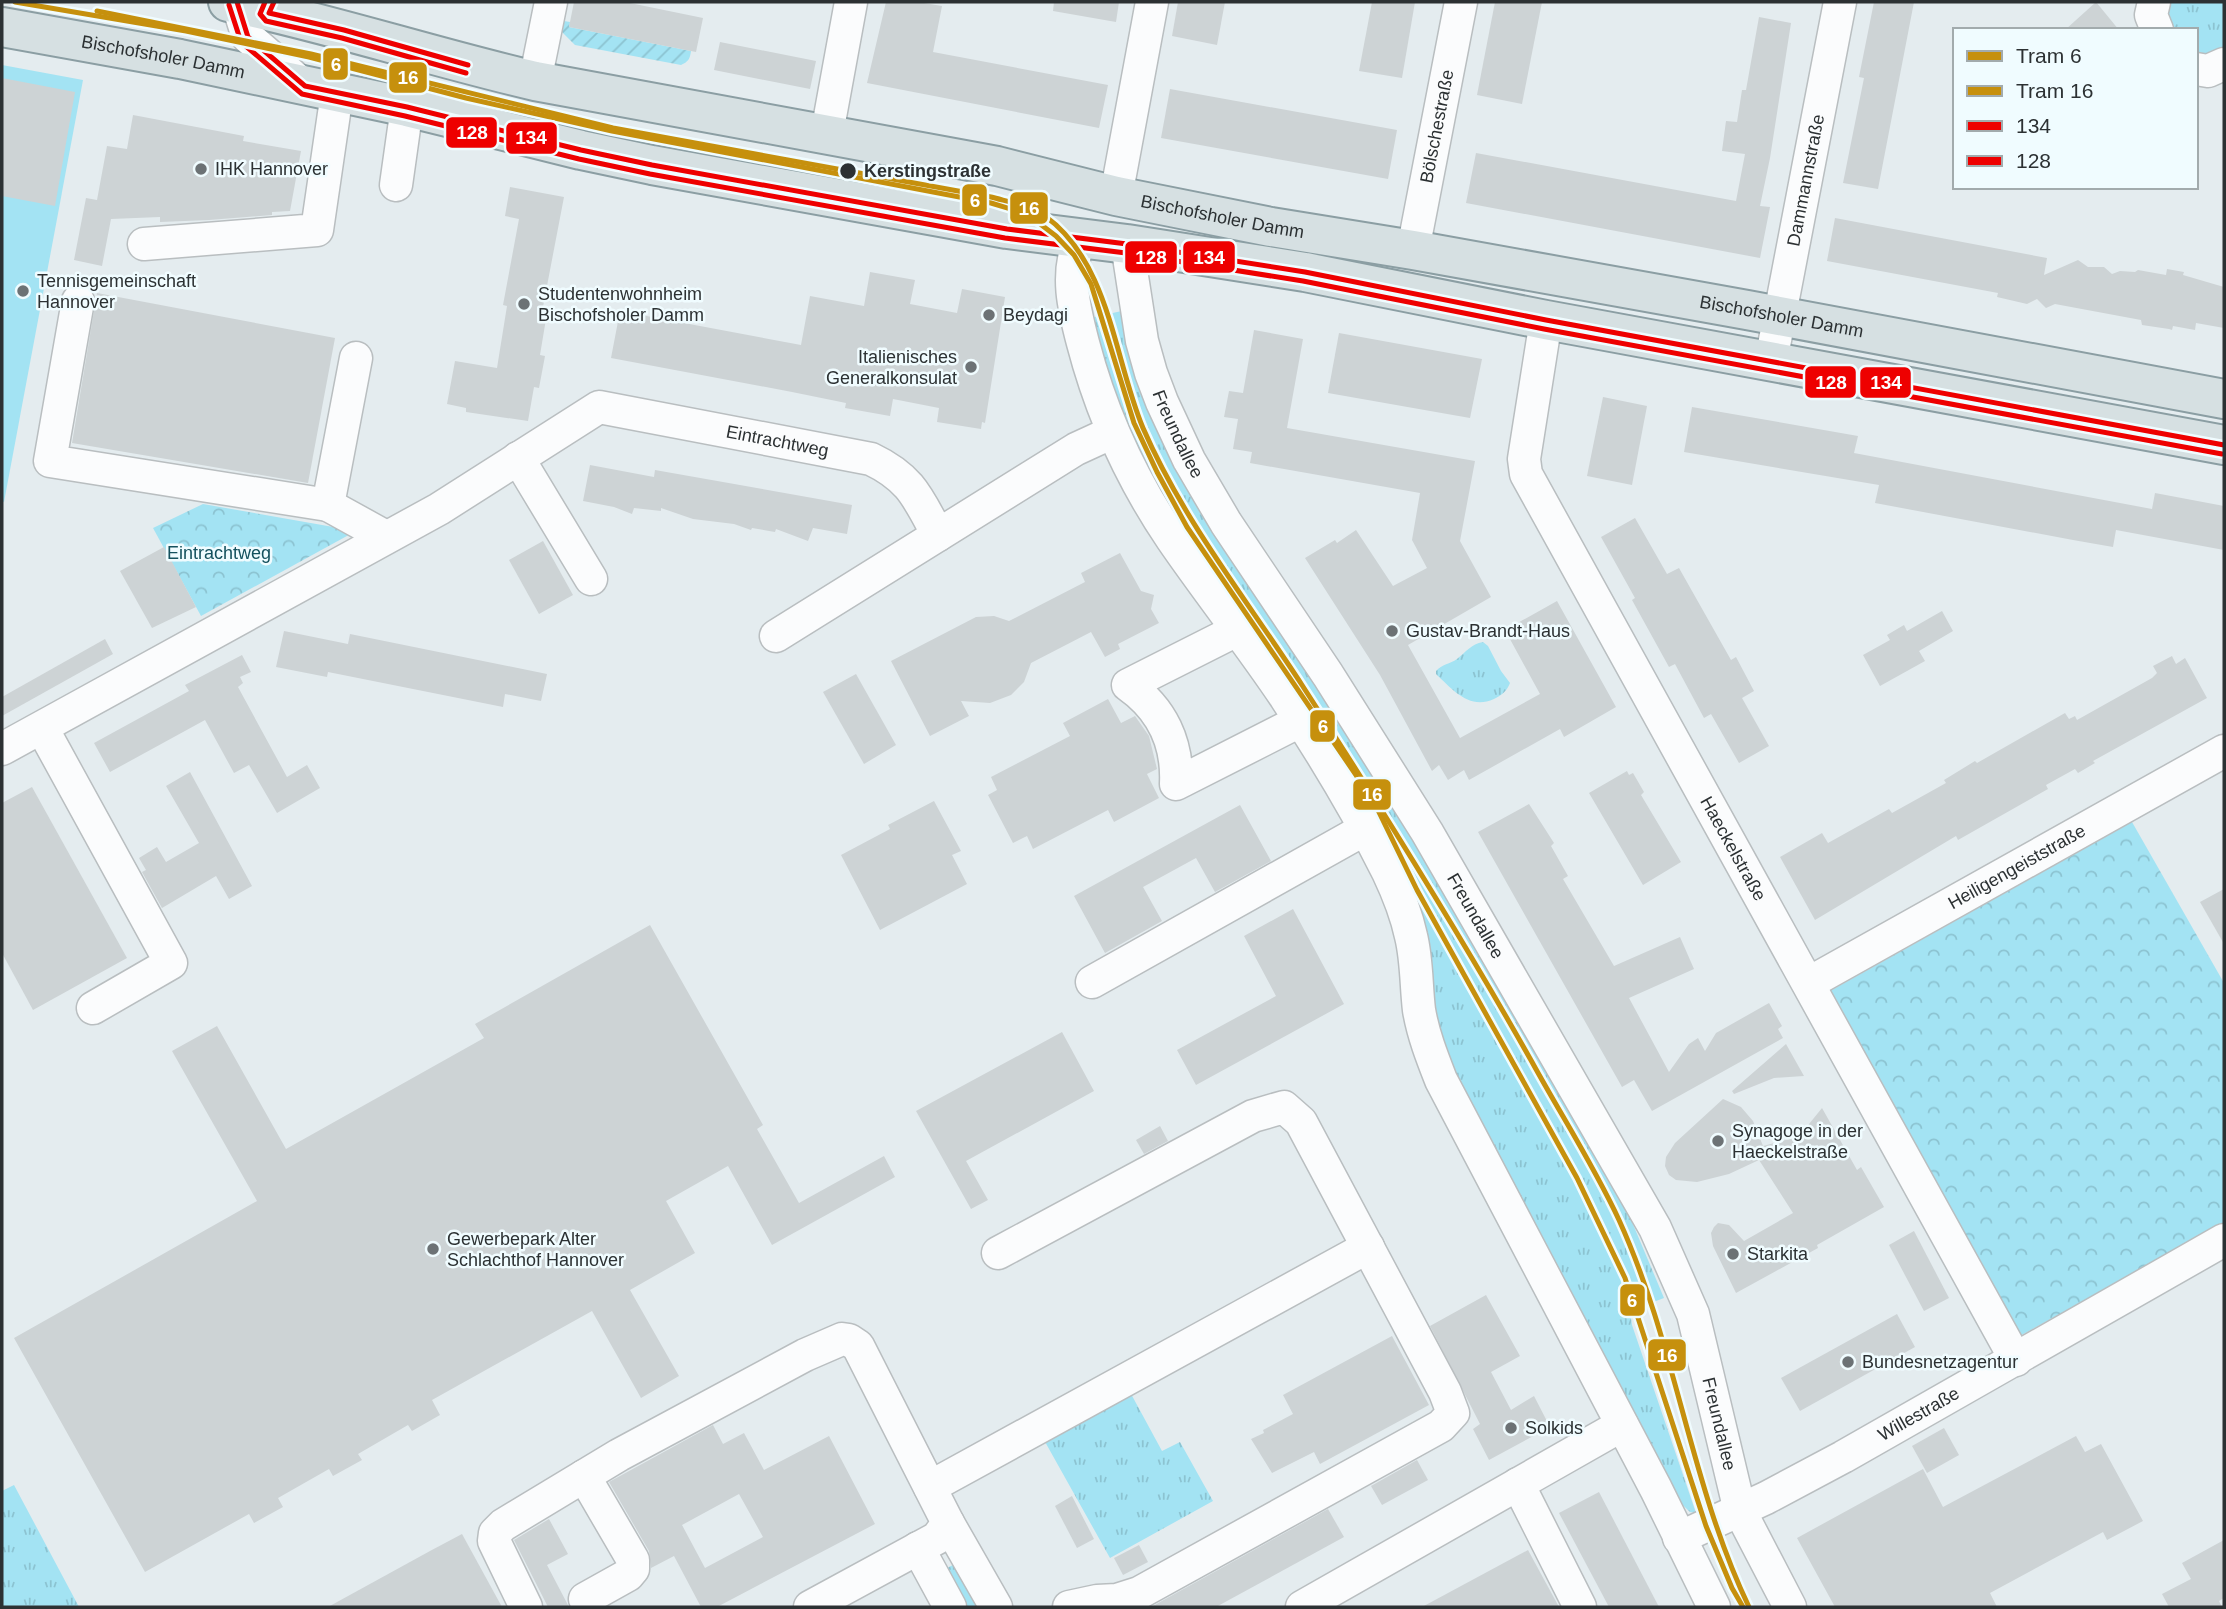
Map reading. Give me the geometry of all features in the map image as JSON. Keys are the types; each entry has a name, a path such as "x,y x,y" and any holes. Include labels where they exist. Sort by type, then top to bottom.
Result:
{"main road":[{"name":"Bischofsholer Damm","path":"249,10 344,30 535,81 997,166 1116,196 1271,227 1413,250 2224,399"},
{"name":"Bischofsholer Damm","path":"2,27 199,62 407,107 652,165 1007,229 1127,244 1305,272 1546,320 2224,445"},
{"path":"1080,239 1116,196"},
{"path":"1116,196 1127,244"}],"street":[{"path":"535,81 551,2"},
{"path":"827,133 851,2"},
{"path":"1116,196 1152,2"},
{"name":"Bölschestraße","path":"1413,250 1461,2"},
{"name":"Dammannstraße","path":"1771,360 1840,2"},
{"path":"2154,2 2151,15 2156,28"},
{"path":"199,62 249,10"},
{"path":"144,244 317,230 321,90 255,45 249,10"},
{"path":"2198,69 2208,71 2224,64"},
{"path":"396,185 407,107"},
{"path":"1080,239 1074,255 1072,275 1074,310 1091,373 1113,432 1142,491 1171,538 1300,721 1341,785 1365,829 1402,904 1412,938 1424,1033 1441,1080 1656,1489 1714,1607"},
{"name":"Freundallee","path":"1127,244 1142,341 1151,373 1189,460 1226,523 1328,675 1427,832 1656,1228 1693,1314 1740,1511 1790,1607"},
{"path":"78,301 50,461 328,505 386,537"},
{"name":"Haeckelstraße","path":"1546,320 1524,459 1527,474 2016,1360"},
{"path":"328,505 356,358"},
{"name":"Eintrachtweg","path":"2,749 439,509 599,407 871,459 905,480 919,499 938,535"},
{"path":"776,636 1076,449 1113,432"},
{"path":"518,458 591,579"},
{"path":"1237,629 1128,685 1152,707 1167,729 1175,752 1176,784 1300,721"},
{"path":"42,728 171,963 93,1008"},
{"name":"Heiligengeiststraße","path":"1809,984 2224,751"},
{"path":"1093,982 1365,829"},
{"path":"998,1253 1253,1116 1284,1107 1301,1122 1445,1392 1453,1413 1441,1426 1139,1593 1117,1600 1069,1607"},
{"name":"Willestraße","path":"1679,1538 1740,1511 1843,1457 2224,1240"},
{"path":"930,1487 1368,1247"},
{"path":"526,1607 494,1541 495,1533 503,1525 619,1455 805,1355 842,1339 858,1346 948,1523 996,1607"},
{"path":"1302,1607 1622,1425"},
{"path":"584,1476 633,1560 633,1569 628,1575 585,1599"},
{"path":"1518,1484 1580,1607"},
{"path":"810,1607 937,1538 948,1523"},
{"path":"918,1548 950,1607"}],"green space":[{"path":"2160,2 2224,2 2224,57 2198,64 2198,28 2163,28"},
{"path":"564,21 570,22 569,27 691,51 690,56 681,65 575,45 562,32 561,25"},
{"name":"Tennisgemeinschaft Hannover","path":"2,65 83,80 4,502 2,501"},
{"path":"1126,310 1301,655 1451,899 1627,1210 1664,1298 1630,1311 1632,1325 1696,1513 1690,1512 1668,1491 1448,1067 1434,1014 1419,910 1144,472 1086,319"},
{"name":"Eintrachtweg","path":"203,504 356,531 201,616 153,528"},
{"path":"1483,642 1510,683 1506,691 1497,697 1477,702 1455,692 1436,671 1457,659 1472,646"},
{"path":"2132,822 2224,983 2224,1224 2016,1338 1830,991"},
{"path":"1130,1392 1162,1451 1180,1442 1213,1501 1110,1558 1044,1440"},
{"path":"14,1485 79,1607 2,1607 2,1491"},
{"path":"958,1562 983,1607 962,1607 942,1571"}],"building":[{"path":"574,2 625,2 703,18 696,52 569,27"},
{"path":"886,2 918,2 942,6 933,52 1108,85 1099,128 867,83"},
{"path":"1054,2 1119,2 1116,22 1053,11"},
{"path":"1178,2 1225,2 1217,45 1172,36"},
{"path":"1372,2 1415,2 1402,78 1359,71"},
{"path":"1495,2 1542,2 1522,104 1477,95"},
{"path":"1874,2 1914,2 1878,189 1843,183 1864,78 1859,77"},
{"path":"2096,2 2117,28 2067,28"},
{"path":"1759,17 1791,23 1760,206 1770,207 1760,258 1466,203 1476,153 1736,201 1745,154 1722,151 1726,121 1737,122 1742,90 1746,90"},
{"path":"720,42 816,61 810,89 714,70"},
{"path":"2,78 75,92 55,206 2,196"},
{"path":"1170,89 1397,130 1388,179 1161,138"},
{"name":"IHK Hannover","path":"133,115 244,136 243,141 301,151 290,211 209,220 160,222 160,217 111,219 102,266 74,260 86,198 97,200 107,146 127,149"},
{"name":"Studentenwohnheim Bischofsholer Damm","path":"510,187 564,197 542,312 547,313 540,355 545,356 539,388 534,387 528,421 466,412 466,408 447,404 455,361 497,368 507,306 503,305 519,219 505,216"},
{"path":"1835,218 2047,258 2044,275 2078,260 2088,267 2104,267 2112,274 2138,270 2166,275 2167,269 2184,272 2183,275 2224,287 2224,328 2196,323 2195,330 2173,326 2172,330 2142,325 2141,320 2055,304 2046,308 2037,299 2027,304 1997,297 1998,293 1827,261"},
{"path":"870,272 915,280 910,304 957,313 962,289 1005,297 985,423 982,422 981,429 937,422 939,408 893,399 890,416 845,408 846,403 611,358 620,311 801,345 810,296 864,306"},
{"path":"97,293 335,338 308,483 72,443"},
{"path":"1254,330 1303,339 1287,428 1475,461 1460,541 1491,597 1408,645 1460,738 1540,694 1505,630 1557,601 1616,707 1564,737 1560,729 1469,780 1464,770 1448,780 1439,765 1432,771 1380,675 1305,558 1335,540 1337,543 1356,530 1393,586 1427,568 1412,540 1420,493 1250,463 1252,452 1233,449 1238,419 1224,417 1229,391 1243,393"},
{"path":"1339,333 1482,359 1470,418 1328,393"},
{"path":"1603,397 1647,406 1632,485 1587,476"},
{"path":"1692,407 1858,436 1854,453 2152,509 2155,493 2224,506 2224,550 2116,530 2113,547 2073,540 1875,503 1879,485 1684,452"},
{"path":"590,465 654,477 655,470 852,505 847,534 813,528 808,541 776,529 775,532 751,530 734,524 693,519 661,508 661,511 634,508 632,514 614,507 583,501"},
{"path":"1635,518 1667,574 1679,568 1731,660 1736,657 1754,691 1742,698 1769,746 1739,763 1711,714 1704,718 1675,664 1669,667 1601,537"},
{"path":"543,541 573,595 539,614 509,560"},
{"path":"164,547 196,607 152,628 120,571"},
{"path":"1120,553 1141,591 1154,595 1151,609 1159,623 1118,644 1120,649 1105,657 1091,632 1031,663 1024,682 1011,695 990,703 961,701 969,716 930,736 891,661 976,617 994,616 1009,621 1085,582 1081,573"},
{"path":"1942,611 1953,631 1919,651 1925,661 1880,686 1863,655 1890,640 1887,635 1904,625 1907,631"},
{"path":"284,631 348,644 350,634 547,674 541,701 505,694 503,707 328,672 327,677 276,667"},
{"path":"105,639 113,654 2,716 2,697"},
{"path":"242,655 251,672 240,677 243,683 238,687 287,777 307,765 320,788 277,813 249,765 234,773 205,720 110,772 94,743 189,691 185,685"},
{"path":"2172,656 2176,664 2185,658 2207,698 2093,761 2095,763 2078,773 2075,769 2046,785 2048,789 1958,840 1956,836 1815,920 1780,857 1822,833 1828,843 1889,809 1892,813 1946,783 1944,780 1975,761 1977,763 2065,713 2069,719 2075,716 2077,720 2152,678 2157,673 2153,666"},
{"path":"856,674 896,745 864,764 823,692"},
{"path":"1108,699 1121,723 1135,716 1149,736 1157,769 1147,774 1159,798 1114,822 1108,810 1033,849 1027,836 1013,843 988,795 997,790 991,777 1070,736 1063,723"},
{"path":"1627,771 1629,775 1633,773 1644,792 1641,795 1681,862 1643,885 1589,793"},
{"path":"190,772 252,886 229,899 216,876 162,908 142,872 146,870 139,858 157,847 166,862 199,843 166,786"},
{"path":"32,787 127,958 33,1010 2,953 2,803"},
{"path":"934,801 961,851 952,855 967,884 880,930 841,855 890,829 888,825"},
{"path":"1529,804 1554,843 1551,846 1568,876 1563,879 1614,966 1680,937 1694,969 1629,998 1669,1072 1689,1044 1698,1038 1705,1051 1716,1033 1769,1003 1782,1026 1778,1029 1783,1038 1652,1111 1634,1080 1622,1087 1478,832"},
{"path":"1240,805 1271,861 1215,892 1196,858 1143,887 1162,921 1105,953 1074,896"},
{"path":"2224,889 2224,944 2200,902"},
{"path":"1293,909 1344,1004 1196,1085 1177,1050 1276,996 1244,936"},
{"name":"Gewerbepark Alter Schlachthof Hannover","path":"650,925 763,1125 757,1129 799,1203 884,1156 895,1177 772,1245 728,1166 666,1201 695,1253 630,1290 679,1376 641,1398 592,1311 432,1400 440,1415 412,1431 408,1425 358,1454 362,1460 333,1476 329,1469 278,1498 283,1507 254,1523 249,1514 145,1572 14,1338 257,1201 172,1051 217,1026 286,1149 484,1038 475,1024"},
{"path":"1062,1032 1094,1091 966,1161 988,1200 971,1209 916,1111"},
{"path":"1786,1044 1804,1076 1774,1078 1734,1094 1732,1091"},
{"path":"1723,1099 1741,1107 1753,1121 1763,1146 1793,1138 1805,1129 1822,1108 1857,1170 1861,1167 1884,1207 1817,1245 1818,1248 1736,1293 1713,1246 1711,1233 1714,1227 1718,1223 1729,1225 1744,1241 1793,1213 1759,1160 1729,1174 1697,1182 1676,1180 1669,1175 1665,1166 1666,1157 1675,1143"},
{"path":"1160,1126 1168,1141 1144,1154 1136,1140"},
{"path":"1914,1231 1949,1298 1924,1311 1889,1245"},
{"path":"1486,1295 1520,1356 1491,1372 1511,1410 1534,1396 1550,1427 1489,1460 1473,1429 1480,1424 1430,1326"},
{"name":"Bundesnetzagentur","path":"1897,1314 1915,1347 1800,1411 1781,1378"},
{"path":"1392,1336 1429,1405 1320,1464 1314,1452 1272,1473 1251,1439 1293,1414 1283,1395"},
{"path":"713,1425 723,1444 744,1433 764,1470 829,1436 875,1524 717,1607 701,1607 674,1556 651,1568 649,1551 609,1482","holes":["739,1494 763,1537 705,1568 682,1525"]},
{"path":"1944,1428 1959,1455 1927,1473 1912,1446"},
{"path":"2076,1436 2085,1452 2101,1444 2143,1521 2107,1540 2103,1532 1990,1593 1997,1607 1835,1607 1797,1538 1923,1469 1943,1507"},
{"path":"1417,1460 1428,1480 1382,1505 1371,1486"},
{"path":"1599,1492 1659,1607 1609,1607 1559,1513"},
{"path":"1072,1496 1094,1539 1077,1548 1055,1506"},
{"path":"1328,1509 1344,1537 1216,1607 1151,1607"},
{"path":"549,1519 568,1554 547,1565 569,1607 548,1607 514,1540"},
{"path":"462,1534 502,1607 328,1607 430,1551"},
{"path":"2224,1540 2224,1598 2219,1601 2222,1607 2169,1607 2162,1594 2191,1579 2182,1563"},
{"path":"1139,1545 1148,1562 1123,1575 1114,1558"},
{"path":"1528,1550 1559,1607 1422,1607"}],"tram line":[{"name":"6","path":"15,2 186,31 309,57 466,98 612,131 991,203 1027,214 1056,236 1074,255 1091,284 1134,423 1187,527 1373,800 1417,890 1577,1178 1625,1278 1706,1526 1732,1588 1743,1607"},
{"name":"16","path":"97,11 311,54 613,128 991,197 1039,212 1067,236 1084,259 1097,286 1143,428 1177,496 1302,685 1420,872 1505,1014 1619,1220 1639,1267 1655,1316 1712,1512 1749,1607"}],"transit line":[{"name":"134","path":"237,2 248,37 305,86 407,107 581,150 1007,229 1127,244 1305,272 1546,320 2224,445"},
{"name":"128","path":"265,2 260,14 266,21 342,38 466,73"},
{"name":"134","path":"274,2 269,13 344,30 468,65"},
{"name":"128","path":"229,5 241,42 302,94 405,116 579,159 1005,238 1126,253 1303,281 1544,329 2222,454"}],"place":[{"name":"IHK Hannover","path":"201,169"},
{"name":"Kerstingstraße","path":"848,171"},
{"name":"Tennisgemeinschaft Hannover","path":"23,291"},
{"name":"Studentenwohnheim Bischofsholer Damm","path":"524,304"},
{"name":"Beydagi","path":"989,315"},
{"name":"Italienisches Generalkonsulat","path":"971,367"},
{"name":"Gustav-Brandt-Haus","path":"1392,631"},
{"name":"Synagoge in der Haeckelstraße","path":"1718,1141"},
{"name":"Gewerbepark Alter Schlachthof Hannover","path":"433,1249"},
{"name":"Starkita","path":"1733,1254"},
{"name":"Bundesnetzagentur","path":"1848,1362"},
{"name":"Solkids","path":"1511,1428"}]}
